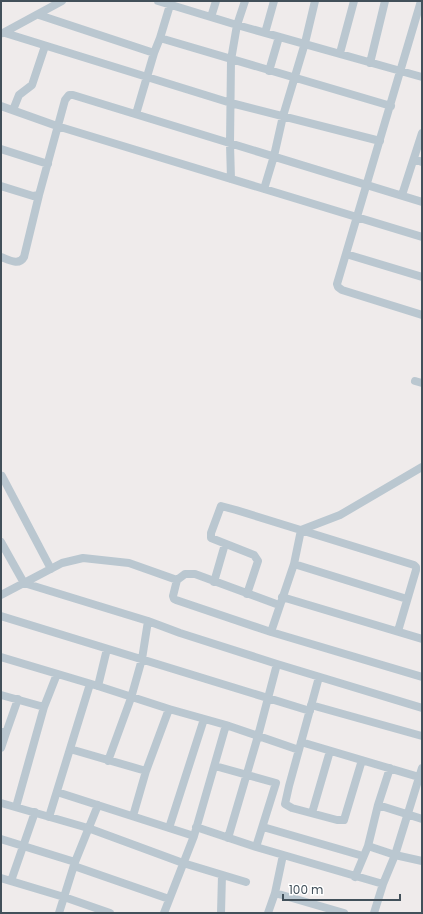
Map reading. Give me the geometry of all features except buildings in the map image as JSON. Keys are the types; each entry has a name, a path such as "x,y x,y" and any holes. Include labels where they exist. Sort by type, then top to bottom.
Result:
{"street":[{"path":"3,34 62,1"},
{"path":"158,1 278,37 422,77"},
{"path":"211,17 216,1"},
{"path":"231,179 231,60 237,25 245,1"},
{"path":"265,33 274,1"},
{"path":"264,189 274,156 282,116 305,44 315,1"},
{"path":"340,53 354,1"},
{"path":"370,63 385,1"},
{"path":"421,1 338,280 338,287 342,290 422,315"},
{"path":"136,114 170,5"},
{"path":"39,15 154,53"},
{"path":"3,34 231,103 380,141"},
{"path":"269,71 278,37"},
{"path":"160,38 390,106"},
{"path":"13,110 19,95 32,85 45,46"},
{"path":"1,257 18,262 22,261 24,257 57,126 65,100 69,95 367,184 422,202"},
{"path":"1,106 57,126 422,237"},
{"path":"402,195 422,133"},
{"path":"1,149 48,164"},
{"path":"414,159 422,162"},
{"path":"1,186 33,196 39,195"},
{"path":"346,254 422,278"},
{"path":"301,530 340,515 422,467"},
{"path":"2,476 51,569"},
{"path":"247,594 258,561 254,555 211,538 210,536 221,506 414,565 416,570 398,631"},
{"path":"271,632 294,564 301,530"},
{"path":"1,542 24,583 148,621 180,633 277,664 422,708"},
{"path":"214,582 225,544"},
{"path":"1,560 9,556"},
{"path":"1,595 62,563 83,558 129,563 177,580"},
{"path":"294,564 407,599"},
{"path":"279,605 189,574 185,574 177,580 173,596 174,599 271,632 422,677"},
{"path":"282,597 422,639"},
{"path":"1,616 268,697 422,736"},
{"path":"108,761 131,698 142,659 148,621"},
{"path":"49,817 70,750 107,649"},
{"path":"1,657 94,685 169,710 226,725 258,736 300,746 330,751 421,778"},
{"path":"228,838 258,736 277,664"},
{"path":"16,807 44,707 57,674"},
{"path":"319,677 285,804 292,808 337,820 344,820 362,760"},
{"path":"1,695 44,707"},
{"path":"1,748 4,733 18,699"},
{"path":"133,816 146,771 169,710"},
{"path":"169,828 204,719"},
{"path":"164,913 194,836 226,725"},
{"path":"70,750 146,771"},
{"path":"312,813 330,751"},
{"path":"215,766 289,786"},
{"path":"355,876 368,846 378,805 390,768"},
{"path":"374,913 421,778 422,768"},
{"path":"256,847 276,783"},
{"path":"57,792 194,836"},
{"path":"1,803 88,828 183,863 246,882"},
{"path":"59,913 74,864 98,805"},
{"path":"378,805 422,820"},
{"path":"11,881 35,812"},
{"path":"196,827 284,856 383,884"},
{"path":"263,827 363,856"},
{"path":"1,839 169,899"},
{"path":"368,846 395,855 422,861"},
{"path":"268,913 275,893 284,856"},
{"path":"221,913 222,876"},
{"path":"1,878 110,913"},
{"path":"275,893 344,913"}]}
